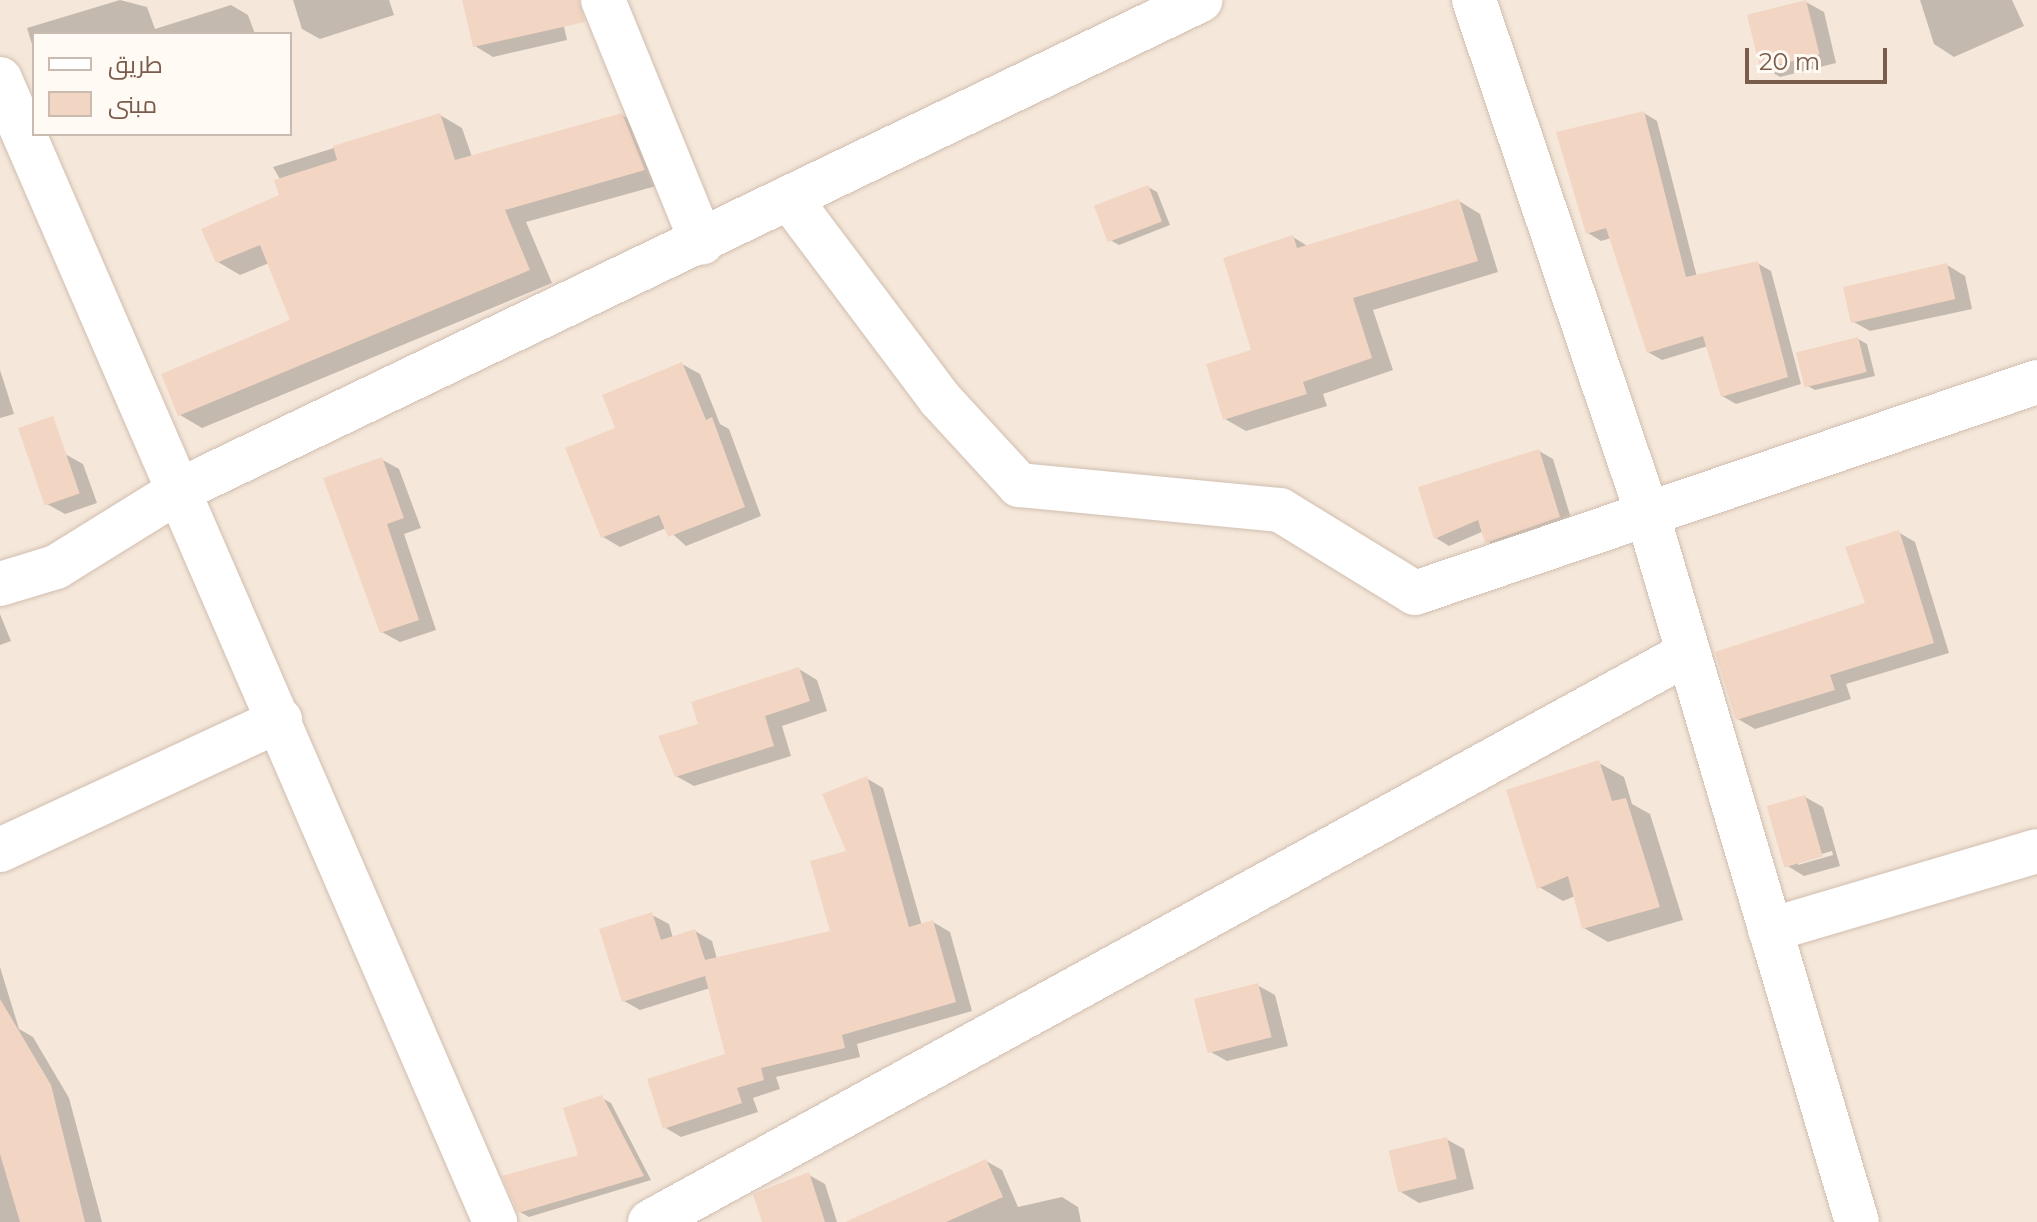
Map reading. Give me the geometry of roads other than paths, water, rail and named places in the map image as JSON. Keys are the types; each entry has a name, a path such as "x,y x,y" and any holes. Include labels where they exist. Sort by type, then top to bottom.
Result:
{"street":[{"path":"603,0 702,243"},
{"path":"0,584 56,567 180,490 702,243 1201,0"},
{"path":"1474,0 1647,513 1857,1222"},
{"path":"0,79 495,1222"},
{"path":"789,198 940,399 1019,485 1280,510 1415,593 2037,382"},
{"path":"650,1222 1688,653"},
{"path":"0,850 280,720"},
{"path":"1770,930 2037,851"}]}
